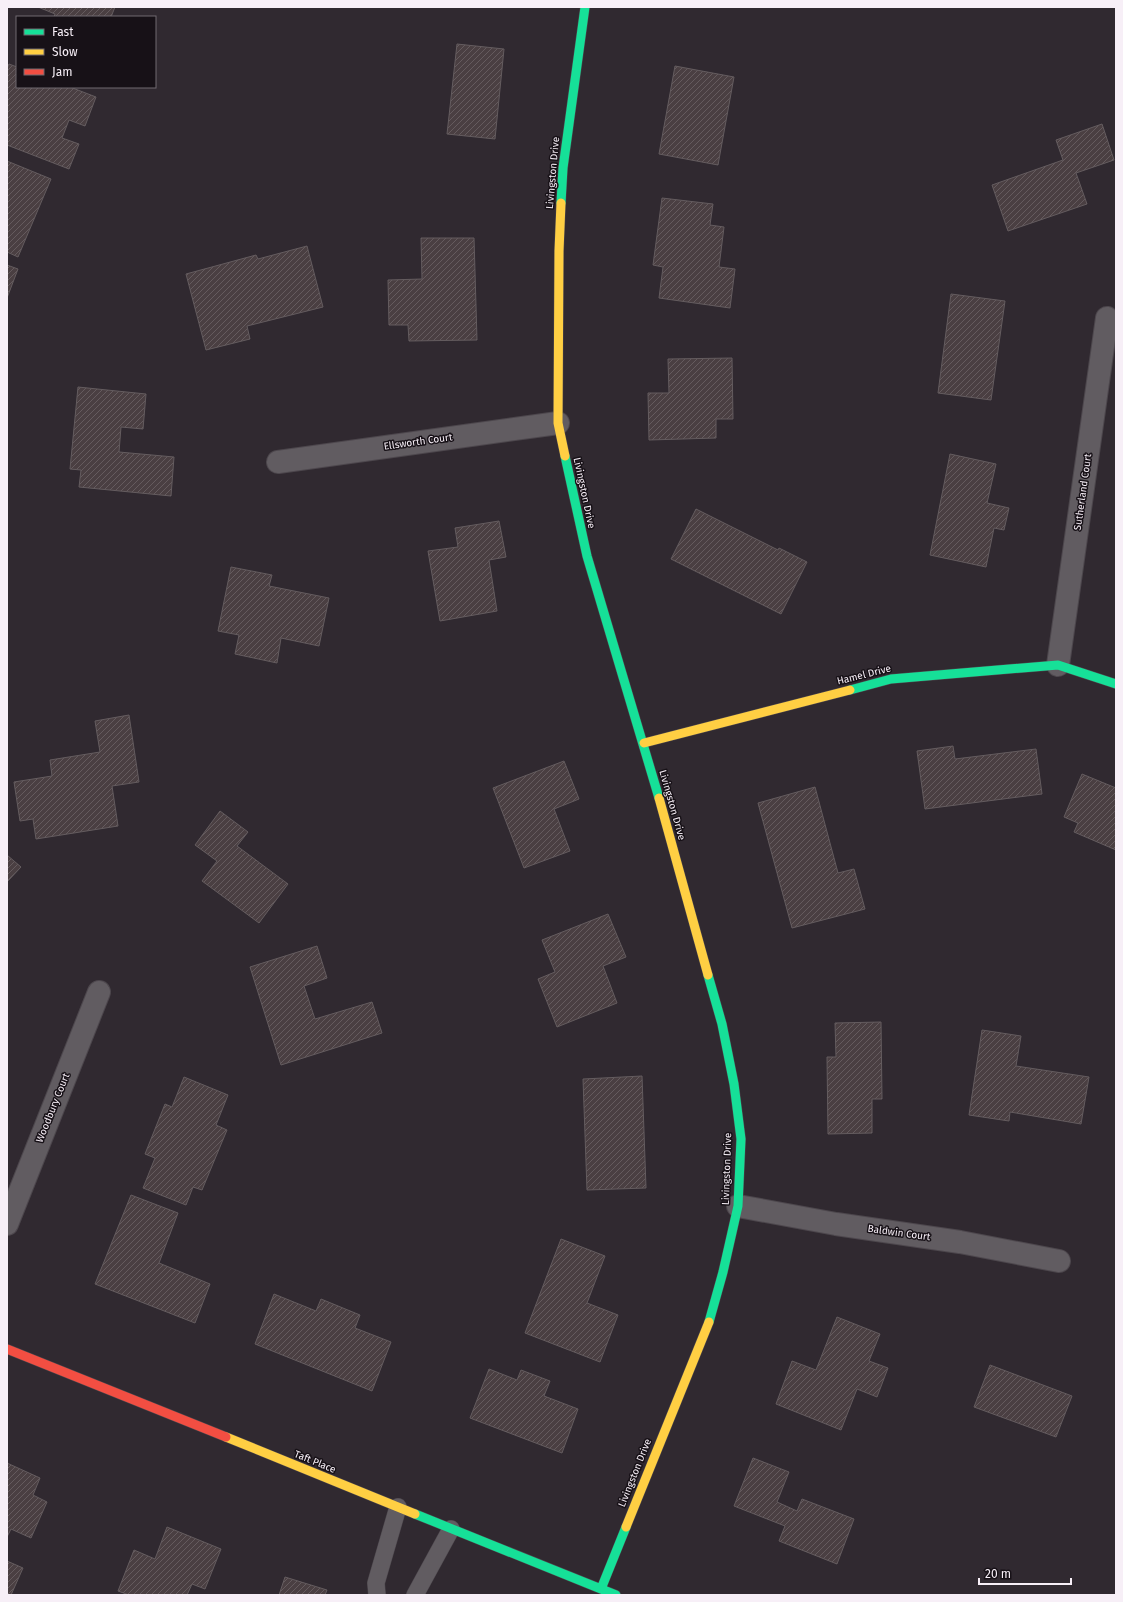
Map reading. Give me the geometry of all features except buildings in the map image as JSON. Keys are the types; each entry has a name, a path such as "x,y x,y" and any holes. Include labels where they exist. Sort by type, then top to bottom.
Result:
{"street":[{"name":"Livingston Drive","path":"585,7 563,168 559,251 558,423 587,556 644,743 722,1024 734,1084 741,1138 738,1206 723,1272 708,1324 601,1589"},
{"name":"Sutherland Court","path":"1058,665 1107,318"},
{"name":"Ellsworth Court","path":"278,462 558,423"},
{"name":"Hamel Drive","path":"644,743 891,679 1058,665 1116,684"},
{"name":"Woodbury Court","path":"7,1224 99,992"},
{"name":"Baldwin Court","path":"738,1206 836,1224 960,1242 1059,1261"},
{"name":"Taft Place","path":"7,1349 616,1595"}],"lane":[{"path":"377,1595 376,1583 398,1507"},
{"path":"415,1595 452,1529"}],"traffic: fast":[{"path":"561,203 563,168 585,7"},
{"path":"565,456 587,556 659,798"},
{"path":"850,690 891,679 1058,665 1116,684"},
{"path":"708,975 722,1024 734,1084 741,1139 738,1206 723,1272 709,1322"},
{"path":"415,1514 616,1595"},
{"path":"601,1589 626,1527"}],"traffic: slow":[{"path":"561,203 559,251 558,423 565,456"},
{"path":"644,743 850,690"},
{"path":"659,798 708,975"},
{"path":"626,1527 709,1322"},
{"path":"226,1437 415,1514"}],"traffic: jam":[{"path":"7,1349 226,1437"}]}
